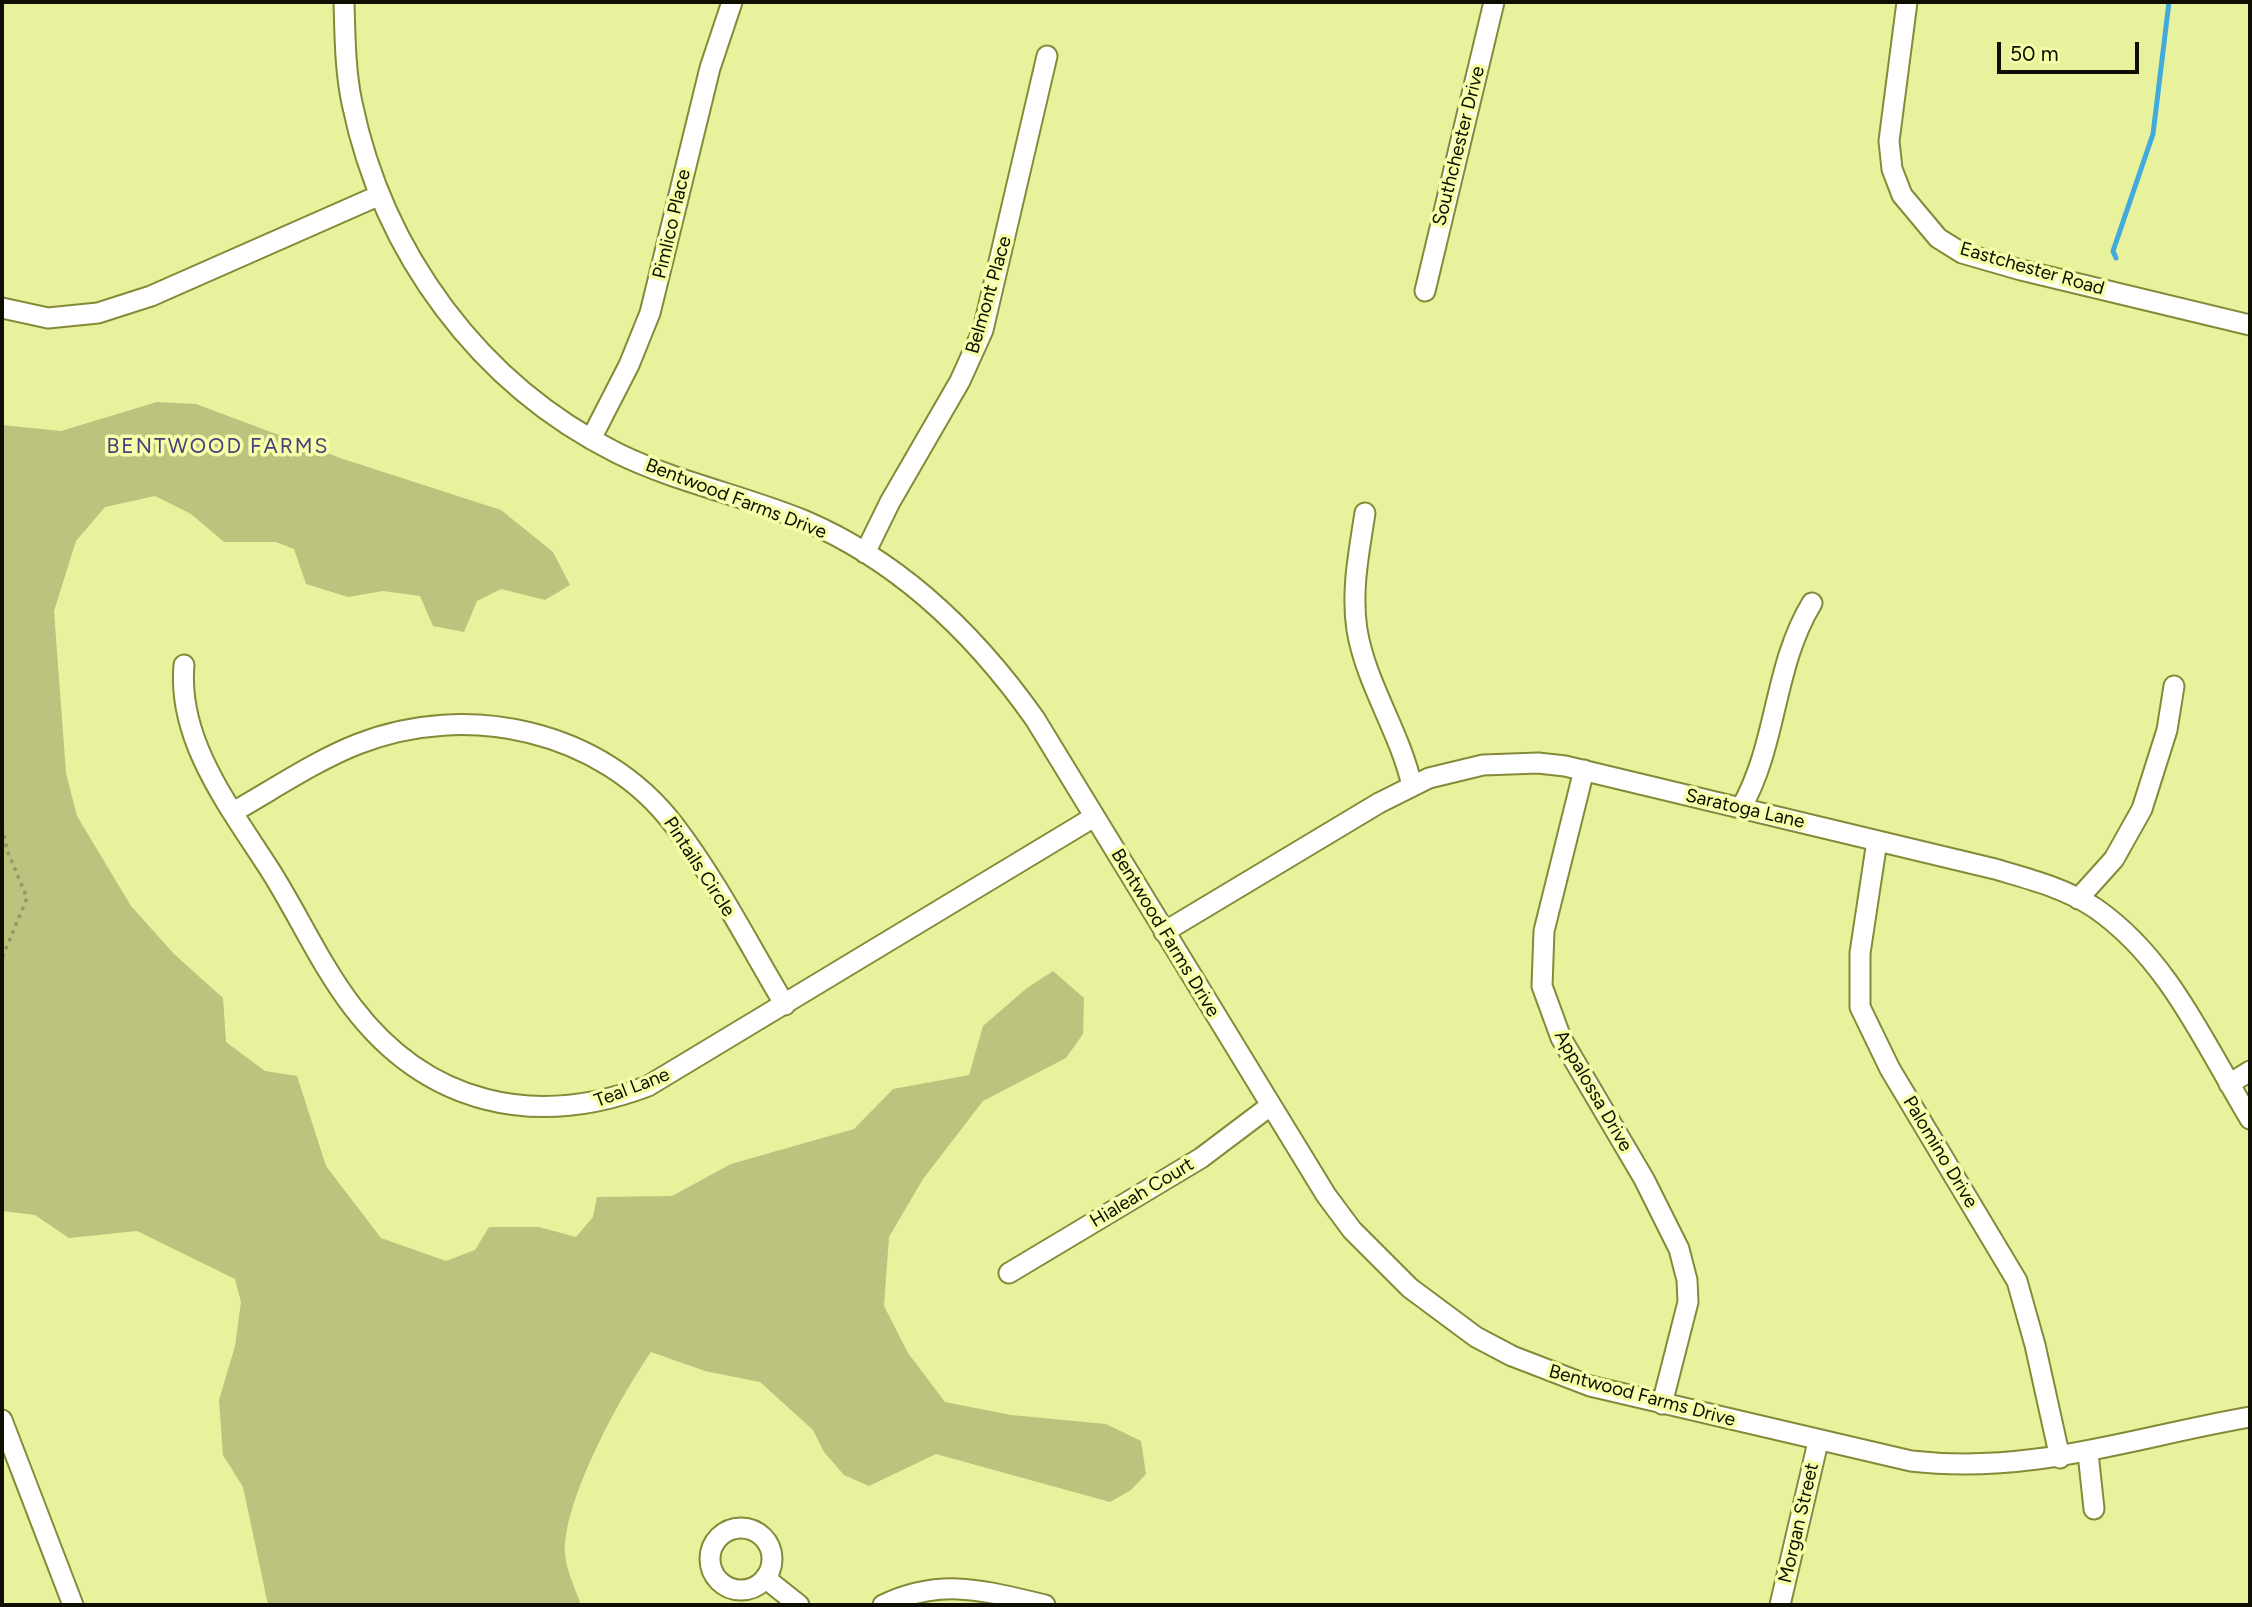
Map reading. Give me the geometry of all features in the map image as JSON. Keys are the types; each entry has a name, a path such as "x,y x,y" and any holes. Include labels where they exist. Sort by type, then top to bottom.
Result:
{"street":[{"name":"Bentwood Farms Drive","path":"344,2 345,56 351,101 380,195 413,262 464,335 521,390 591,439 671,476 805,521 902,578 946,613 1002,672 1326,1195 1352,1230 1386,1266 1441,1313 1476,1337 1550,1372 1662,1404 1818,1442 1878,1455 1948,1465 2018,1463 2060,1458 2250,1417"},
{"name":"Pimlico Place","path":"591,439 629,365 650,313 704,93 732,2"},
{"name":"Southchester Drive","path":"1424,291 1494,2"},
{"name":"Eastchester Road","path":"1907,2 1889,141 1892,169 1902,195 1938,238 1962,253 2021,270 2250,326"},
{"name":"Belmont Place","path":"865,554 896,489 964,373 982,330 1047,56"},
{"path":"2,308 48,318 98,313 150,296 380,195"},
{"path":"1365,513 1355,583 1358,633 1366,661 1406,759 1412,786"},
{"path":"1741,807 1754,786 1766,751 1787,653 1797,627 1812,603"},
{"name":"Teal Lane","path":"184,665 182,684 187,722 233,812 297,912 336,984 369,1027 409,1063 465,1093 509,1105 536,1108 579,1106 618,1098 668,1076 1094,817"},
{"path":"2078,899 2114,859 2142,809 2167,730 2174,686"},
{"name":"Pintails Circle","path":"233,812 333,755 384,735 419,727 491,725 544,736 570,745 610,767 639,788 665,814 712,883 785,1005"},
{"name":"Saratoga Lane","path":"1164,932 1412,786 1456,769 1538,763 1584,770 1995,869 2045,884 2078,899 2115,924 2153,962 2185,1007 2250,1119"},
{"name":"Appalossa Drive","path":"1584,770 1544,932 1542,986 1561,1038 1644,1179 1679,1249 1688,1302 1662,1404"},
{"name":"Palomino Drive","path":"1877,841 1860,953 1860,1007 1890,1069 1996,1243 2022,1292 2060,1458"},
{"path":"2229,1084 2250,1071"},
{"name":"Hialeah Court","path":"1009,1273 1201,1158 1270,1106"},
{"path":"2,1420 74,1605"},
{"name":"Morgan Street","path":"1780,1605 1818,1442"},
{"path":"2088,1453 2094,1509"},
{"path":"765,1578 799,1605"},
{"path":"884,1605 929,1589 955,1587 981,1590 1045,1605"}],"path":[{"path":"2,827 7,850 27,898 2,958"}],"green space":[{"path":"157,402 196,404 343,459 501,510 553,552 570,585 545,600 501,589 477,601 464,632 433,626 420,596 383,591 348,597 306,584 294,549 276,542 224,542 191,514 155,496 105,507 76,541 54,611 66,773 77,816 131,906 174,954 223,998 226,1042 265,1071 297,1076 326,1166 381,1238 446,1261 475,1250 489,1227 539,1227 576,1237 593,1217 597,1197 672,1196 731,1164 854,1129 893,1089 969,1075 983,1026 1027,988 1053,971 1084,998 1083,1034 1066,1058 983,1101 923,1179 889,1237 884,1306 908,1353 945,1402 1011,1415 1106,1424 1141,1441 1146,1474 1131,1490 1110,1502 936,1454 869,1486 844,1475 824,1452 813,1430 760,1382 705,1371 651,1352 610,1421 573,1507 565,1554 581,1605 268,1605 243,1487 223,1455 219,1400 235,1346 241,1302 235,1279 137,1231 69,1238 35,1215 2,1211 2,425 61,431"}],"waterway":[{"path":"2116,258 2113,251 2153,134 2169,2"}],"district":[{"name":"BENTWOOD FARMS","path":"218,447"}]}
